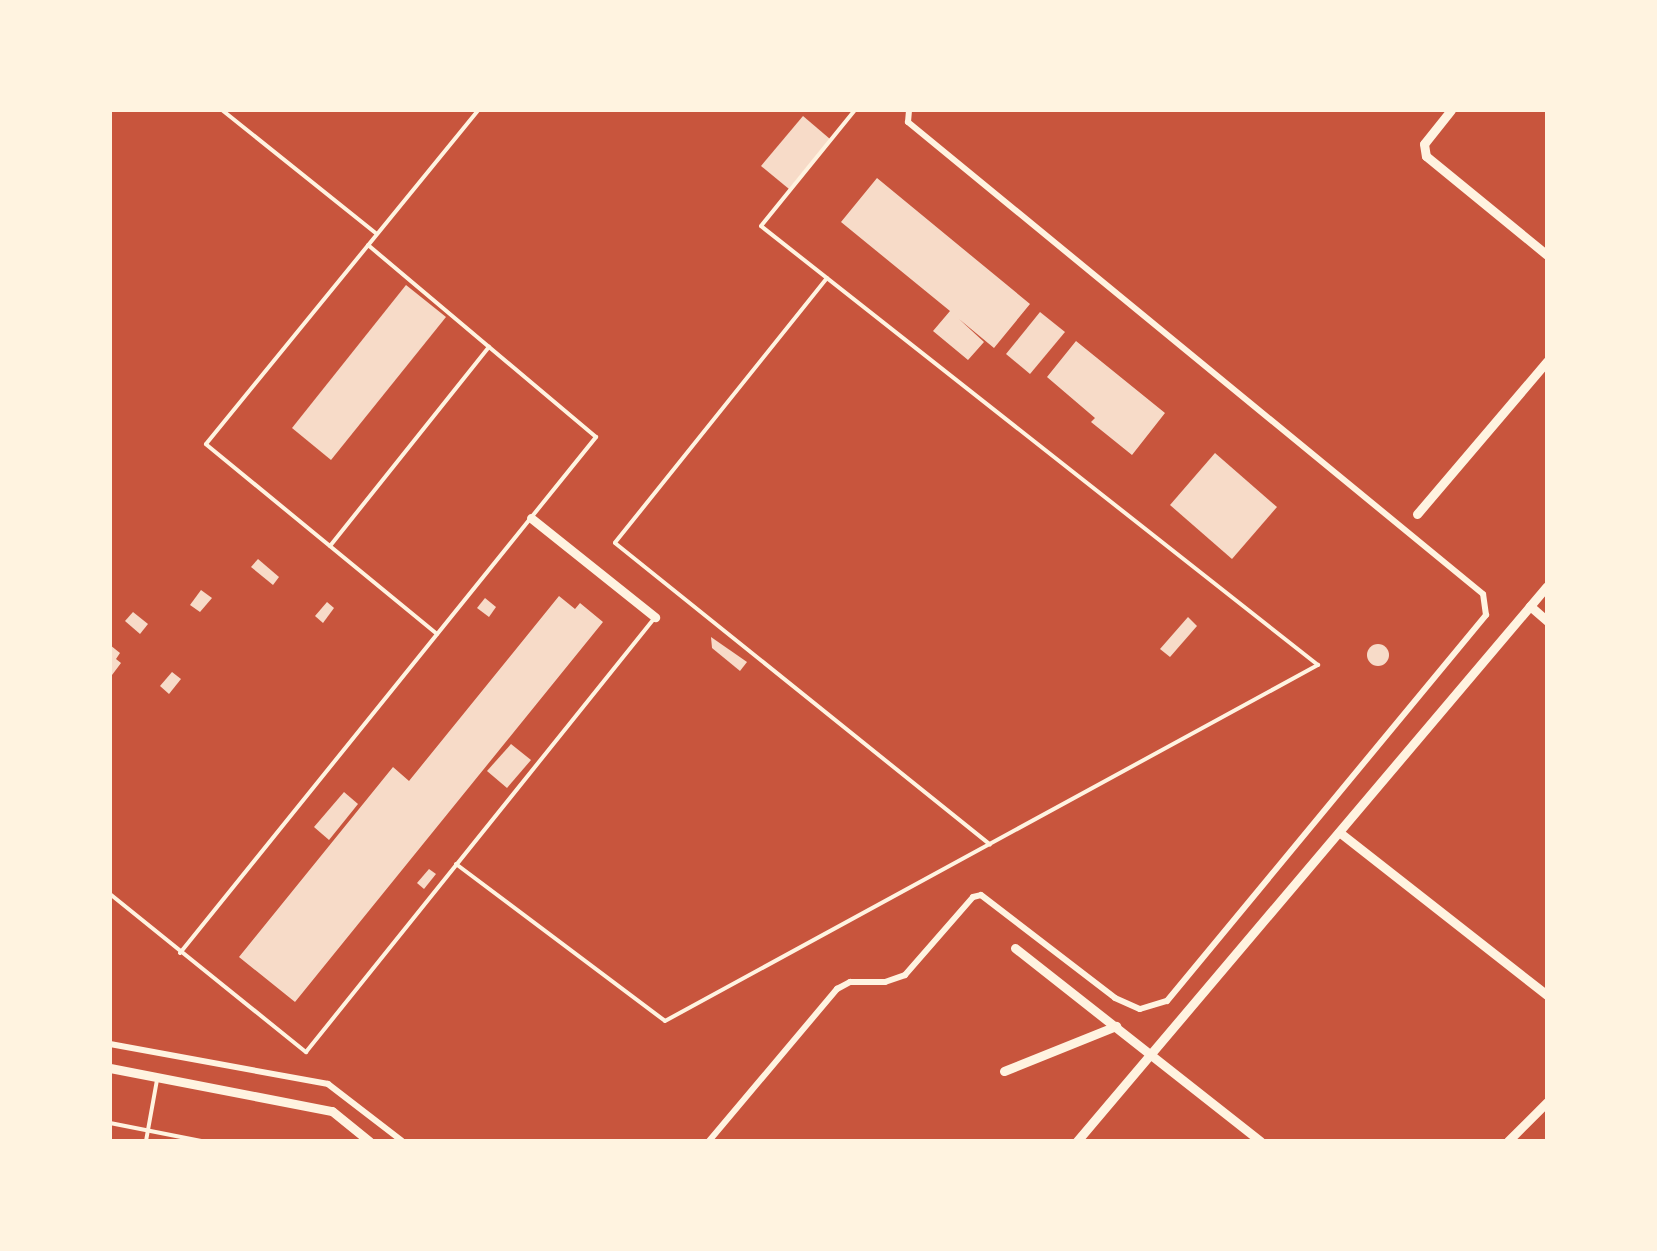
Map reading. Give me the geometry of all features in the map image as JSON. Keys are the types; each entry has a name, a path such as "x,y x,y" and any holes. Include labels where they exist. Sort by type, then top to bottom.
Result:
{"street":[{"path":"709,1141 837,989 850,982 885,982 906,975 973,897 981,895 1115,998 1140,1008 1166,1001 1486,615 1482,594 908,122 909,110"},
{"path":"1451,110 1424,144 1426,156 1547,254"},
{"path":"1418,514 1547,361"},
{"path":"531,518 655,617"},
{"path":"1077,1141 1547,586"},
{"path":"1530,606 1547,621"},
{"path":"1338,832 1547,995"},
{"path":"1015,948 1260,1141"},
{"path":"1004,1071 1116,1026"},
{"path":"110,1044 328,1084 402,1141"},
{"path":"110,1068 332,1111 368,1141"},
{"path":"1508,1141 1547,1102"}],"lane":[{"path":"222,110 377,234"},
{"path":"437,634 206,444 478,110"},
{"path":"456,864 666,1022 1318,665 760,226 856,110"},
{"path":"180,953 596,437 368,245"},
{"path":"827,278 615,542 990,844"},
{"path":"330,546 489,347"},
{"path":"110,894 306,1052 655,617"},
{"path":"146,1141 158,1075"},
{"path":"110,1124 201,1141"}],"building":[{"path":"803,116 830,139 789,189 761,166"},
{"path":"877,178 1030,304 994,348 959,319 984,342 968,360 933,331 950,311 841,222"},
{"path":"406,285 446,317 331,460 292,428"},
{"path":"1040,312 1065,332 1030,374 1006,354"},
{"path":"1076,341 1165,413 1132,455 1091,422 1095,418 1047,377"},
{"path":"1215,453 1277,507 1232,559 1170,505"},
{"path":"258,559 279,577 273,585 251,567"},
{"path":"201,590 212,598 200,612 190,605"},
{"path":"559,596 575,609 580,603 603,622 295,1002 239,957 393,767 409,781"},
{"path":"485,598 496,607 489,617 477,608"},
{"path":"327,602 334,608 323,623 315,616"},
{"path":"133,612 148,624 140,634 125,621"},
{"path":"1188,617 1197,626 1170,657 1160,649"},
{"path":"711,637 747,662 740,671 712,648"},
{"path":"1378,644 1386,647 1386,663 1378,666 1370,663 1367,655 1370,647"},
{"path":"110,645 120,653 116,659 121,663 112,675"},
{"path":"172,672 181,679 169,694 160,686"},
{"path":"511,744 531,760 507,788 487,771"},
{"path":"344,792 358,804 329,840 314,827"},
{"path":"429,869 436,874 424,889 417,883"}]}
